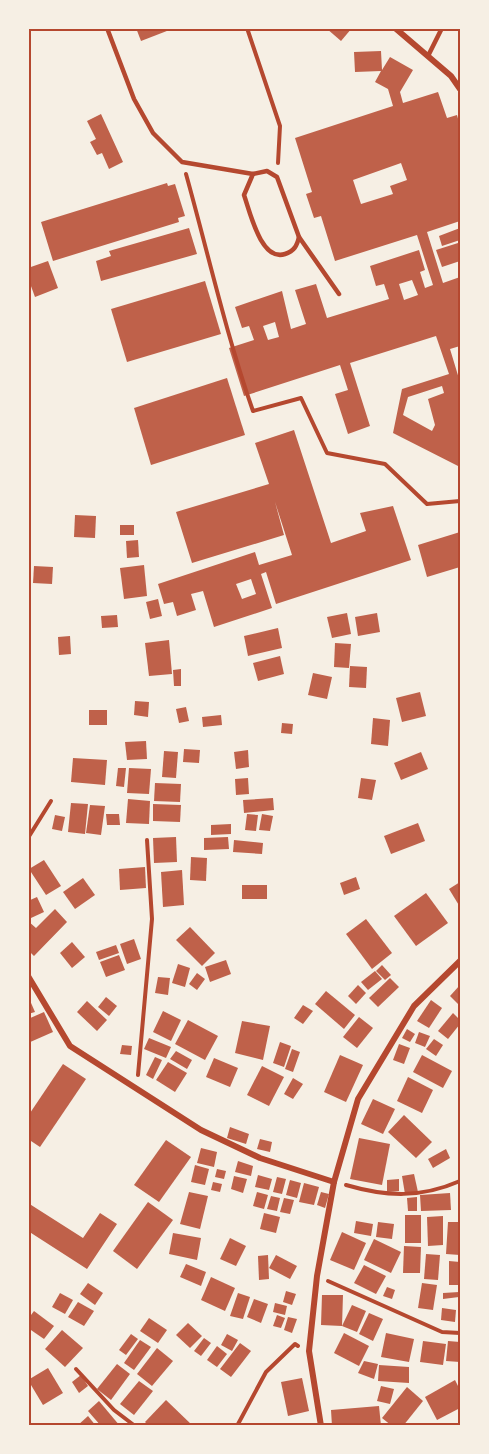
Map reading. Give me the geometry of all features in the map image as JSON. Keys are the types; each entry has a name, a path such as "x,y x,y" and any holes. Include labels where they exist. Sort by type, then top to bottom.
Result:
{"street":[{"path":"395,28 451,76 460,89"},
{"path":"321,1425 309,1351 317,1276 334,1182 358,1099 414,1006 460,961"},
{"path":"28,976 70,1046 201,1130 260,1158 334,1182"}],"lane":[{"path":"107,28 134,99 153,133 182,162 253,174 267,171 277,177 299,237 339,294"},
{"path":"428,56 442,28"},
{"path":"253,174 244,195 262,243 270,252 281,256 297,246 299,237"}],"path":[{"path":"247,28 280,126 277,177"},
{"path":"182,162 224,311 230,346 253,411 301,398 327,453 385,464 427,504 460,501"},
{"path":"28,838 51,801"},
{"path":"137,1087 152,919 147,840"},
{"path":"334,1182 396,1196 428,1191 460,1181"},
{"path":"317,1276 442,1332 460,1333"},
{"path":"237,1425 266,1372 295,1344 309,1351"},
{"path":"76,1369 114,1410 135,1425"}],"building":[{"path":"136,28 172,28 172,29 141,41"},
{"path":"326,28 352,28 341,41"},
{"path":"381,51 382,70 390,57 413,70 400,92 403,103 438,92 447,118 457,115 460,126 460,221 427,232 443,283 460,277 460,346 450,349 460,382 460,467 393,433 402,389 449,374 436,336 350,363 370,426 348,434 335,394 348,390 340,365 244,396 229,348 254,340 249,326 242,328 235,307 282,291 291,329 306,324 295,290 316,284 327,318 389,299 384,284 376,286 370,266 419,250 425,270 420,272 425,288 433,285 417,235 335,261 321,216 314,218 306,194 312,192 295,138 393,106 388,89 375,82 381,71 355,72 354,52","holes":["401,163 407,180 390,186 393,194 361,204 353,180","412,280 418,295 404,300 399,284","275,322 279,337 268,340 263,326","442,386 444,393 428,399 435,425 432,431 403,415 408,397"]},
{"path":"101,114 123,162 109,169 102,153 97,155 90,142 96,139 87,121"},
{"path":"167,183 168,186 175,184 185,216 178,218 179,222 53,261 41,222"},
{"path":"189,228 197,254 101,281 96,261 111,256 109,251"},
{"path":"460,228 460,240 442,246 439,236"},
{"path":"458,243 460,261 442,267 436,250"},
{"path":"48,261 58,288 35,297 28,278 28,268"},
{"path":"205,281 221,334 127,362 111,309"},
{"path":"227,378 245,435 151,465 134,408"},
{"path":"294,430 331,543 366,531 360,513 393,506 411,560 276,604 266,572 261,574 272,608 214,627 203,591 191,594 196,610 177,616 173,602 164,604 158,584 255,552 259,565 292,555 275,502 284,535 192,563 176,512 269,484 255,443","holes":["251,579 256,594 242,599 236,584"]},
{"path":"75,515 96,516 95,538 74,537"},
{"path":"120,525 134,525 134,535 120,535"},
{"path":"460,532 460,567 427,577 418,545"},
{"path":"138,540 139,557 127,558 126,541"},
{"path":"144,565 147,596 124,599 120,568"},
{"path":"34,566 53,567 52,584 33,583"},
{"path":"158,599 162,616 150,619 146,602"},
{"path":"347,613 351,634 332,638 327,617"},
{"path":"377,613 380,632 358,636 355,617"},
{"path":"117,615 118,627 102,628 101,616"},
{"path":"278,628 282,648 248,656 244,636"},
{"path":"70,636 71,654 59,655 58,637"},
{"path":"169,640 172,674 149,676 145,643"},
{"path":"335,643 351,644 349,668 334,667"},
{"path":"280,656 284,674 258,681 253,663"},
{"path":"350,666 367,667 366,688 349,687"},
{"path":"181,669 181,686 174,686 173,670"},
{"path":"313,673 332,677 327,699 308,695"},
{"path":"420,692 426,716 402,722 396,698"},
{"path":"135,701 149,702 148,717 134,715"},
{"path":"186,707 189,721 179,723 176,709"},
{"path":"89,710 107,710 107,725 89,725"},
{"path":"221,715 222,725 203,727 202,717"},
{"path":"373,718 390,720 388,746 371,744"},
{"path":"282,723 293,724 292,734 281,733"},
{"path":"146,741 147,759 127,760 125,742"},
{"path":"184,749 200,750 199,763 183,762"},
{"path":"248,750 249,767 236,769 234,752"},
{"path":"164,751 178,752 176,778 162,777"},
{"path":"421,752 428,769 401,780 394,763"},
{"path":"73,758 107,760 105,785 71,782"},
{"path":"118,768 126,768 124,787 116,786"},
{"path":"129,768 151,769 149,794 127,793"},
{"path":"248,778 249,794 236,795 235,779"},
{"path":"361,778 376,780 372,800 358,798"},
{"path":"155,783 181,784 180,802 154,801"},
{"path":"273,798 274,810 244,813 243,800"},
{"path":"128,799 150,801 149,824 126,823"},
{"path":"71,803 88,804 85,834 68,832"},
{"path":"153,804 181,805 180,822 153,821"},
{"path":"90,805 105,806 101,835 86,833"},
{"path":"106,814 119,814 120,825 107,825"},
{"path":"247,814 258,815 256,831 245,830"},
{"path":"262,814 273,816 270,831 259,830"},
{"path":"55,815 65,817 62,831 52,829"},
{"path":"418,823 425,841 391,854 384,836"},
{"path":"231,824 231,834 211,835 211,825"},
{"path":"176,837 177,862 154,863 153,838"},
{"path":"228,837 229,849 204,850 204,838"},
{"path":"234,840 263,843 262,854 233,852"},
{"path":"191,857 207,858 206,881 190,880"},
{"path":"44,860 61,886 46,895 29,869"},
{"path":"145,867 146,888 120,890 119,869"},
{"path":"182,870 184,905 163,907 161,872"},
{"path":"356,877 360,889 344,895 340,883"},
{"path":"83,878 95,895 75,909 63,892"},
{"path":"460,882 460,907 449,889"},
{"path":"242,885 267,885 267,899 242,899"},
{"path":"426,893 448,923 416,946 394,916"},
{"path":"37,897 44,912 31,918 28,901"},
{"path":"55,909 67,922 34,956 28,950 28,921 36,928"},
{"path":"366,919 392,953 372,969 346,934"},
{"path":"190,927 215,953 202,966 176,940"},
{"path":"134,939 141,959 127,964 120,944"},
{"path":"72,942 85,957 72,968 60,953"},
{"path":"116,945 119,953 99,960 96,952"},
{"path":"119,955 125,970 106,977 100,962"},
{"path":"226,960 231,974 210,982 205,967"},
{"path":"178,964 190,968 185,987 172,983"},
{"path":"382,965 391,975 385,980 376,971"},
{"path":"375,971 382,979 368,990 361,982"},
{"path":"197,973 205,979 197,990 189,984"},
{"path":"158,977 170,978 168,995 155,993"},
{"path":"390,978 399,987 378,1007 369,998"},
{"path":"358,985 366,993 356,1004 348,996"},
{"path":"460,985 460,1006 450,996"},
{"path":"326,991 355,1015 344,1029 315,1004"},
{"path":"28,996 35,1012 28,1014"},
{"path":"106,997 117,1006 109,1016 98,1007"},
{"path":"431,1000 442,1008 429,1028 417,1021"},
{"path":"87,1001 107,1020 97,1031 77,1012"},
{"path":"303,1005 313,1011 303,1024 294,1018"},
{"path":"163,1011 181,1020 171,1041 153,1032"},
{"path":"44,1012 53,1032 28,1043 28,1019"},
{"path":"453,1013 460,1020 460,1024 448,1039 438,1031"},
{"path":"359,1017 373,1028 357,1048 343,1037"},
{"path":"188,1020 218,1036 205,1060 175,1044"},
{"path":"242,1021 270,1026 263,1060 235,1053"},
{"path":"407,1029 415,1034 410,1042 402,1038"},
{"path":"419,1032 430,1036 425,1047 415,1043"},
{"path":"149,1038 171,1047 166,1058 144,1049"},
{"path":"434,1039 443,1045 436,1056 426,1049"},
{"path":"280,1042 291,1046 284,1067 273,1063"},
{"path":"399,1044 410,1048 404,1064 393,1060"},
{"path":"122,1045 132,1046 131,1055 120,1054"},
{"path":"292,1049 300,1052 293,1072 285,1069"},
{"path":"176,1051 192,1060 187,1069 170,1059"},
{"path":"340,1055 363,1065 346,1102 324,1092"},
{"path":"422,1055 452,1071 443,1088 413,1072"},
{"path":"155,1057 162,1060 153,1079 146,1075"},
{"path":"214,1058 238,1068 230,1087 206,1077"},
{"path":"168,1062 187,1073 175,1092 156,1080"},
{"path":"63,1064 86,1079 40,1147 28,1139 28,1116"},
{"path":"262,1066 284,1077 269,1106 247,1095"},
{"path":"408,1077 433,1090 422,1113 397,1101"},
{"path":"293,1078 303,1084 293,1099 284,1094"},
{"path":"373,1099 395,1109 383,1134 361,1124"},
{"path":"404,1115 432,1142 416,1158 388,1132"},
{"path":"230,1127 249,1134 246,1144 227,1138"},
{"path":"359,1138 390,1144 382,1185 350,1179"},
{"path":"260,1139 272,1142 270,1152 257,1149"},
{"path":"166,1140 191,1157 159,1202 134,1185"},
{"path":"201,1148 217,1152 214,1167 197,1163"},
{"path":"446,1149 450,1158 433,1168 428,1159"},
{"path":"238,1161 253,1166 251,1176 235,1172"},
{"path":"195,1165 209,1169 205,1185 191,1182"},
{"path":"217,1169 226,1171 224,1179 215,1177"},
{"path":"414,1174 418,1192 405,1194 402,1176"},
{"path":"258,1175 272,1179 269,1190 255,1187"},
{"path":"234,1176 247,1179 243,1193 231,1189"},
{"path":"277,1177 286,1179 282,1194 273,1192"},
{"path":"399,1179 399,1191 387,1192 387,1180"},
{"path":"290,1180 301,1183 297,1198 286,1195"},
{"path":"213,1182 222,1184 220,1192 211,1190"},
{"path":"304,1183 319,1187 314,1205 299,1202"},
{"path":"189,1192 208,1196 200,1229 180,1224"},
{"path":"257,1192 268,1195 264,1209 253,1206"},
{"path":"321,1192 329,1194 325,1208 317,1205"},
{"path":"450,1193 451,1210 421,1211 420,1195"},
{"path":"271,1196 280,1198 277,1211 267,1209"},
{"path":"417,1197 417,1211 408,1211 407,1198"},
{"path":"284,1198 294,1200 290,1214 280,1212"},
{"path":"148,1202 173,1220 137,1269 113,1251"},
{"path":"28,1203 83,1238 100,1213 117,1224 87,1269 28,1231"},
{"path":"264,1213 280,1217 276,1233 260,1229"},
{"path":"405,1215 421,1215 421,1243 405,1243"},
{"path":"443,1216 443,1245 428,1246 427,1217"},
{"path":"356,1221 373,1224 371,1236 354,1233"},
{"path":"378,1222 394,1224 392,1239 376,1237"},
{"path":"448,1222 460,1222 460,1255 446,1254"},
{"path":"342,1232 366,1243 354,1270 330,1260"},
{"path":"173,1233 201,1238 197,1260 169,1254"},
{"path":"230,1238 246,1246 236,1266 220,1259"},
{"path":"374,1239 401,1252 391,1273 364,1260"},
{"path":"404,1246 421,1247 420,1273 403,1273"},
{"path":"426,1254 440,1255 438,1280 424,1279"},
{"path":"268,1255 269,1279 259,1280 258,1256"},
{"path":"276,1255 297,1266 290,1279 269,1268"},
{"path":"449,1261 460,1262 460,1285 449,1285"},
{"path":"186,1264 206,1272 201,1286 180,1277"},
{"path":"364,1265 386,1276 376,1294 354,1283"},
{"path":"211,1277 235,1288 225,1311 201,1300"},
{"path":"88,1283 103,1293 95,1305 80,1294"},
{"path":"422,1283 437,1285 433,1310 418,1308"},
{"path":"387,1287 395,1290 392,1299 383,1296"},
{"path":"286,1291 296,1294 292,1305 283,1302"},
{"path":"459,1292 459,1297 443,1299 443,1293"},
{"path":"60,1293 73,1300 65,1314 52,1307"},
{"path":"238,1293 250,1297 243,1319 230,1316"},
{"path":"322,1295 343,1295 342,1326 321,1325"},
{"path":"254,1299 268,1304 261,1323 247,1317"},
{"path":"78,1302 94,1311 84,1326 68,1317"},
{"path":"275,1303 287,1306 285,1315 273,1312"},
{"path":"352,1305 366,1311 357,1332 342,1326"},
{"path":"442,1308 456,1310 455,1322 441,1320"},
{"path":"34,1311 54,1326 44,1339 28,1328 28,1319"},
{"path":"369,1313 383,1319 373,1341 359,1334"},
{"path":"277,1315 285,1318 281,1328 273,1326"},
{"path":"288,1317 297,1319 292,1333 284,1330"},
{"path":"149,1318 167,1330 158,1343 140,1331"},
{"path":"188,1323 202,1336 190,1348 176,1335"},
{"path":"62,1330 83,1348 65,1367 45,1349"},
{"path":"344,1333 369,1346 359,1366 334,1353"},
{"path":"386,1333 414,1339 409,1362 381,1357"},
{"path":"131,1334 138,1339 126,1355 119,1350"},
{"path":"227,1334 238,1340 232,1351 221,1345"},
{"path":"204,1338 211,1343 201,1356 194,1351"},
{"path":"140,1340 151,1347 134,1370 124,1363"},
{"path":"423,1341 446,1344 443,1365 420,1362"},
{"path":"448,1341 460,1342 460,1362 446,1361"},
{"path":"240,1343 251,1351 231,1377 220,1369"},
{"path":"217,1346 227,1354 217,1367 207,1360"},
{"path":"157,1348 173,1361 152,1386 137,1374"},
{"path":"364,1361 378,1364 374,1379 358,1373"},
{"path":"117,1364 130,1374 111,1400 97,1389"},
{"path":"379,1365 409,1367 409,1383 378,1381"},
{"path":"48,1368 63,1393 43,1405 28,1380"},
{"path":"81,1375 88,1386 79,1393 72,1382"},
{"path":"302,1378 309,1411 288,1416 281,1382"},
{"path":"455,1380 460,1390 460,1408 437,1420 425,1397"},
{"path":"139,1381 153,1391 134,1415 120,1404"},
{"path":"381,1386 394,1389 390,1404 377,1401"},
{"path":"407,1387 423,1401 403,1426 392,1426 382,1418"},
{"path":"166,1400 193,1426 149,1426 145,1422"},
{"path":"99,1401 120,1426 101,1426 88,1411"},
{"path":"379,1406 381,1426 332,1426 331,1410"},
{"path":"88,1416 96,1426 77,1426"}]}
